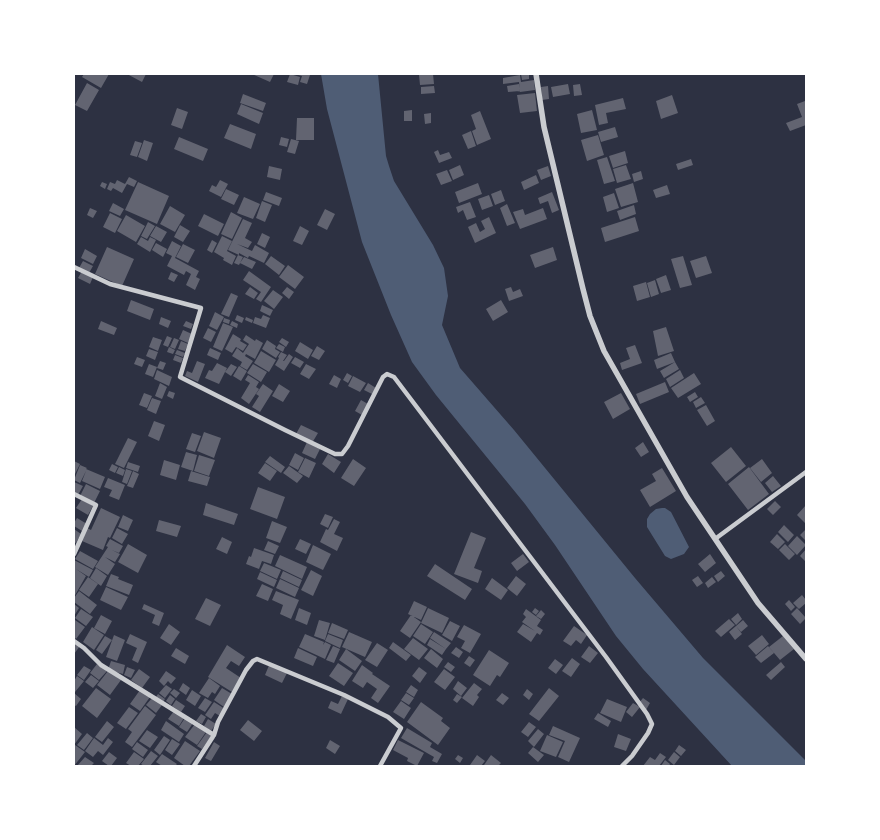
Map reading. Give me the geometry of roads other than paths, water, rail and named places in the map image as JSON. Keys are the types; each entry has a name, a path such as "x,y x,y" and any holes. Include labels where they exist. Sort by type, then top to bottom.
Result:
{"street":[{"path":"536,74 544,127 590,316 604,350 687,497 758,603 806,659"},
{"path":"74,266 110,284 201,308 180,377 335,454 342,454 348,446 383,377 387,374 394,378 647,714 652,724 648,733 632,756 622,766"},
{"path":"715,539 806,472"},
{"path":"74,494 96,505 74,554"},
{"path":"74,641 101,665 214,734"},
{"path":"194,766 214,734 218,722 246,670 257,659 344,695 388,717 401,728 380,766"}],"water":[{"path":"321,74 378,74 386,156 394,181 433,245 444,268 448,296 442,325 460,368 514,430 703,658 806,761 806,766 732,766 643,669 616,636 525,504 436,395 412,362 362,242 327,109"},
{"path":"665,508 671,512 689,547 684,554 671,559 665,556 647,527 647,519 650,514 656,509"}]}
